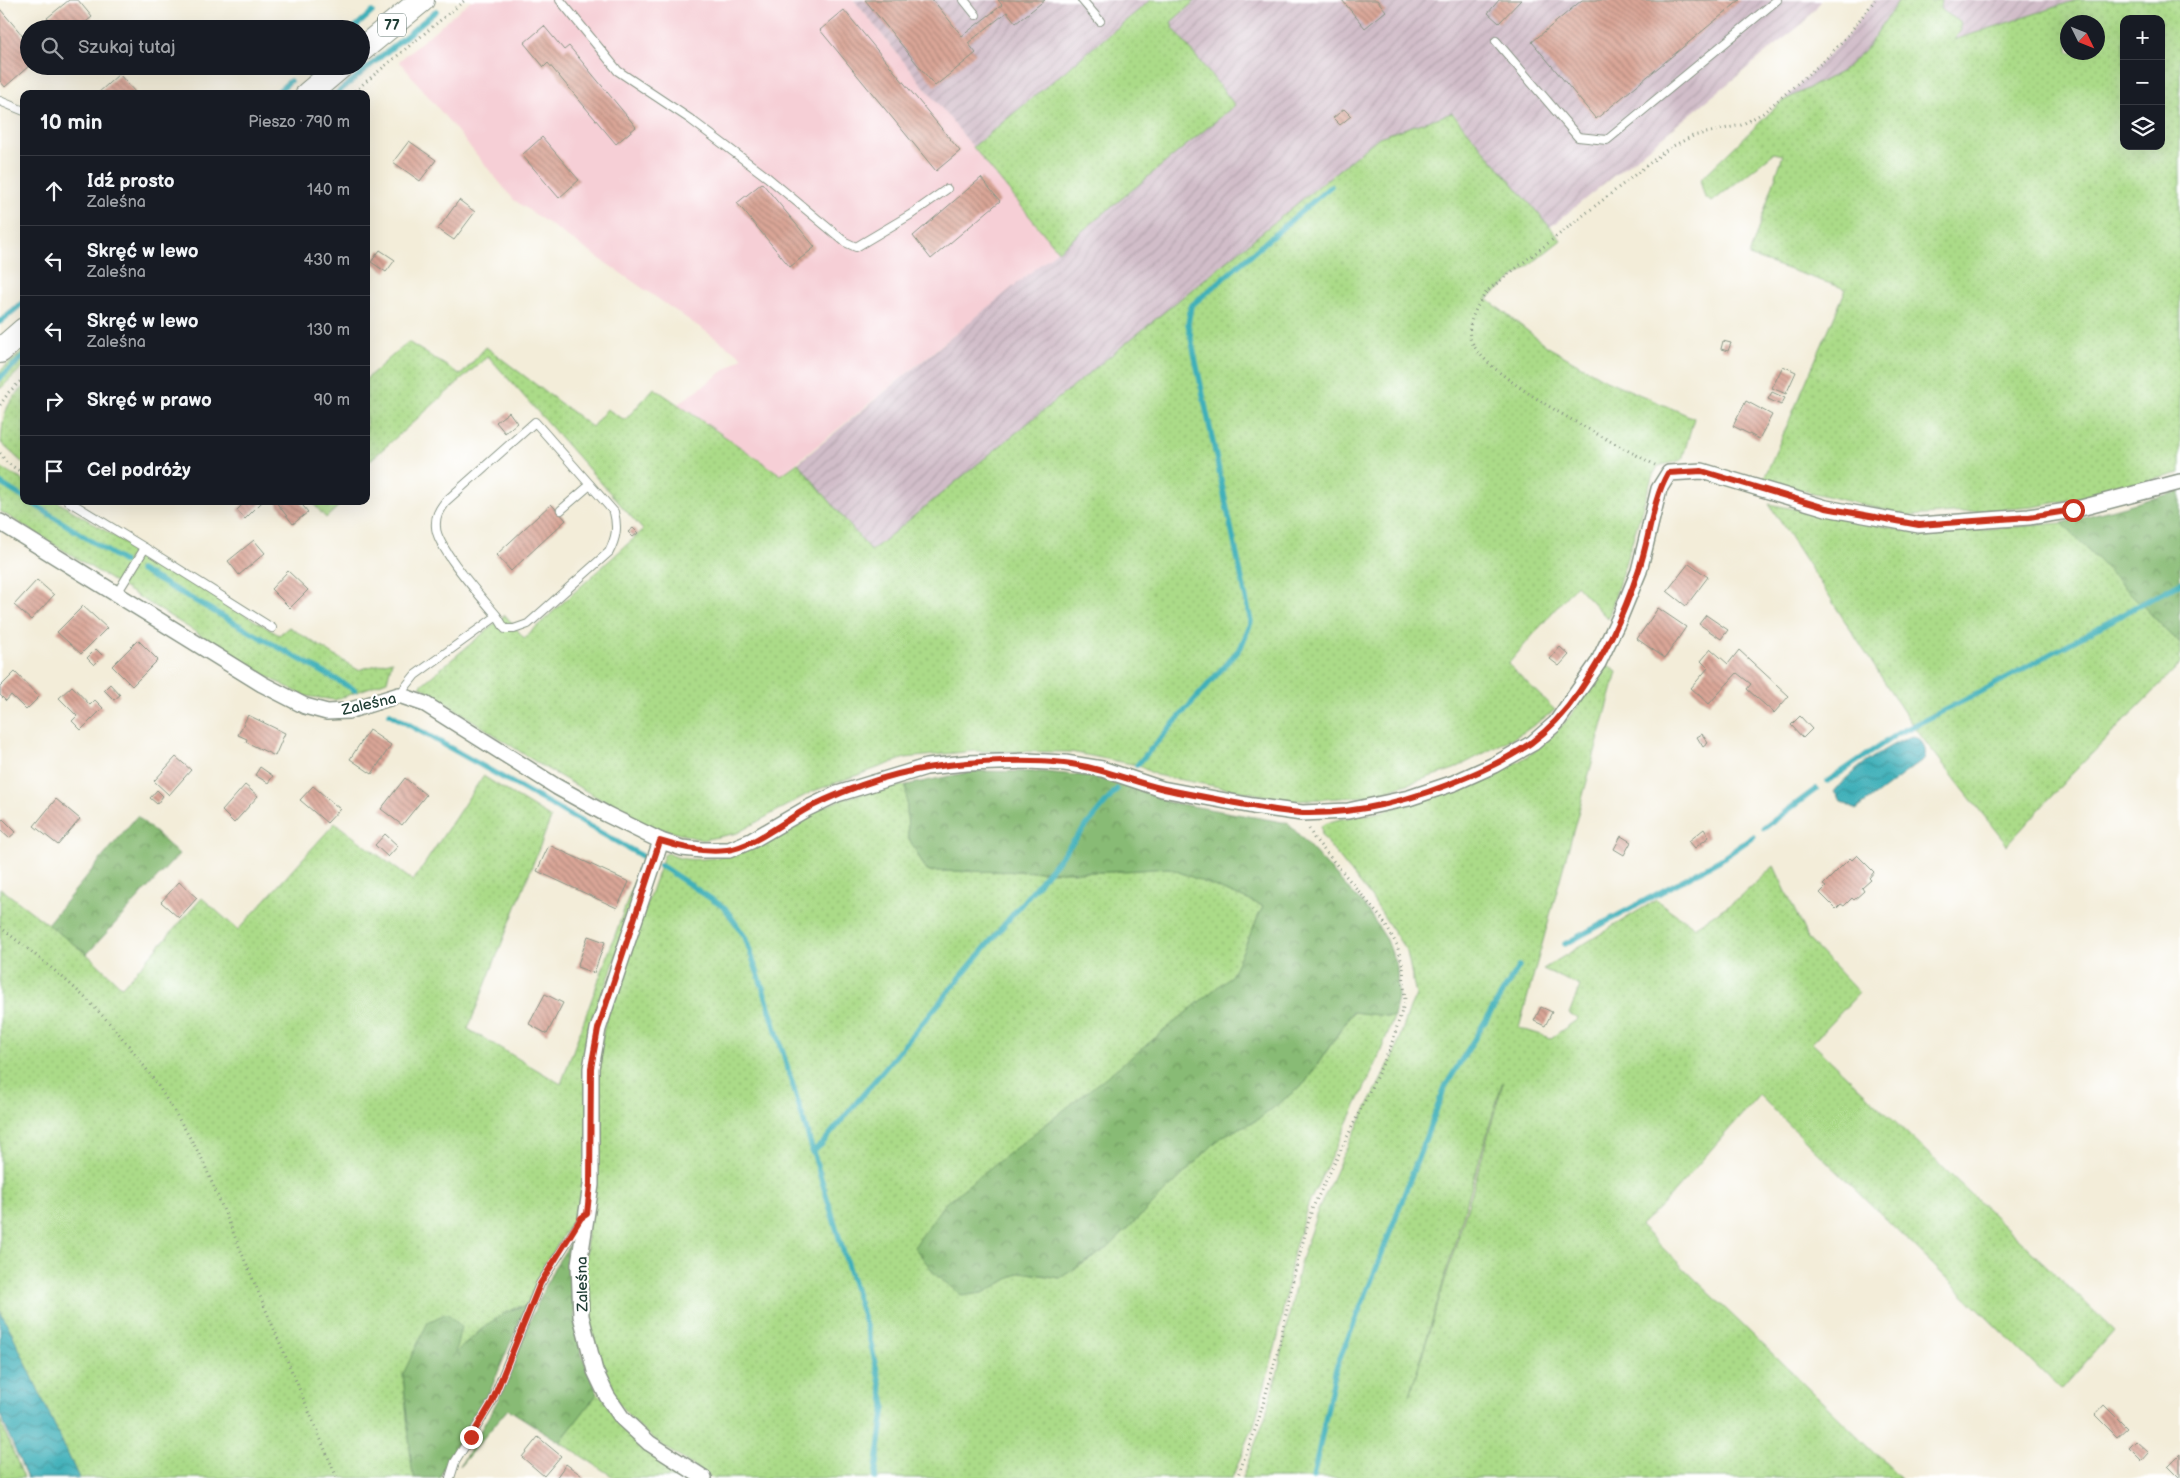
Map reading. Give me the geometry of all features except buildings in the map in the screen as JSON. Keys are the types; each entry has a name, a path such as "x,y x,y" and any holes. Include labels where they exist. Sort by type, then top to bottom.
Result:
{"main road":[{"name":"77","path":"370,43 422,0"},
{"path":"313,90 330,75"},
{"path":"0,351 20,334"}],"street":[{"path":"1668,473 1702,471 1826,508 1919,525 2029,517 2073,510 2180,482"},
{"name":"Zaleśna","path":"0,522 262,684 305,706 327,712 348,711 399,695 425,704 557,787 660,841 682,848 729,850 751,841 806,809 837,794 926,767 967,763 1029,761 1064,763 1102,769 1162,789 1302,813 1348,811 1380,806 1454,783 1494,765 1533,743 1556,723 1598,663 1639,571 1659,489 1668,473"},
{"name":"Zaleśna","path":"660,841 598,1029 591,1068 590,1185 580,1264 582,1316 596,1371 603,1388 622,1418 650,1443 704,1478"}],"lane":[{"path":"560,0 618,71 690,120 767,177 845,242 856,247 910,215 947,189"},
{"path":"964,0 976,15"},
{"path":"1082,0 1100,21"},
{"path":"1496,41 1578,137 1607,140 1777,0"},
{"path":"0,101 20,108"},
{"path":"535,422 614,512 617,526 616,539 609,552 528,624 514,629 505,629 498,616 441,544 435,529 437,513 445,502 535,422"},
{"path":"561,510 590,485"},
{"path":"75,505 272,628"},
{"path":"116,595 145,548"},
{"path":"399,695 414,675 498,616"},
{"path":"450,1478 455,1462 492,1402 540,1284 581,1218 587,1214"}],"path":[{"path":"356,90 465,0"},
{"path":"1668,473 1542,402 1490,364 1476,350 1470,335 1477,306 1487,291 1669,148 1693,136 1741,125 1763,113 1824,60 1847,36 1875,0"},
{"path":"0,405 9,392 20,382"},
{"path":"0,452 6,462"},
{"path":"0,458 20,471"},
{"path":"1237,1478 1258,1422 1279,1348 1295,1271 1312,1209 1390,1049 1405,1001 1403,967 1396,945 1382,919 1314,838 1302,813"},
{"path":"0,927 47,964 100,1013 140,1061 179,1118 202,1160 337,1478"}],"shaded area":[{"path":"471,0 854,0 1058,251 781,475 678,404 743,357 514,200 399,61"},
{"path":"854,0 1151,0 973,147"},
{"path":"1196,0 1822,0 1803,23 1549,228 1453,113 1057,402 871,551 798,463 1235,105 1173,28 1171,22"},
{"path":"1875,0 1899,0 1866,49 1843,71 1782,102 1847,36"},
{"path":"1941,0 2077,0 1953,40 1940,9"}],"green space":[{"path":"1151,0 1196,0 1171,22 1173,28 1235,105 1058,251 973,147"},
{"path":"1899,0 1941,0 1940,9 1960,22 1961,30 1954,40 2077,0 2180,0 2180,473 2095,495 2033,507 1911,516 1763,481 1846,289 1749,256 1783,155 1774,153 1712,202 1705,198 1700,180 1781,102 1843,71 1866,49"},
{"path":"1452,113 1561,240 1487,299 1548,347 1606,380 1694,418 1682,460 1658,466 1652,477 1608,619 1576,585 1508,664 1555,710 1524,732 1454,769 1370,796 1293,801 1156,775 1137,765 1071,752 974,751 905,758 811,792 737,833 702,840 644,824 542,766 420,686 505,615 524,638 643,530 488,356 370,460 370,375 408,342 461,375 486,347 592,427 607,409 625,420 654,388 781,475 798,463 871,551 1379,137"},
{"path":"20,354 20,370 0,389 0,371"},
{"path":"20,390 20,460 1,443 6,412"},
{"path":"0,467 20,479 20,505 63,505 279,635 289,627 358,670 392,661 387,681 335,700 305,696 270,678 0,511"},
{"path":"2180,491 2180,644 2062,523"},
{"path":"1769,504 1923,534 2062,523 2180,644 2180,664 2068,778 2007,845 1913,726"},
{"path":"315,505 340,505 326,518"},
{"path":"1609,666 1617,672 1519,1028 1551,1038 1578,1019 1569,1014 1580,986 1543,969 1656,900 1694,927 1738,899 1774,866 1808,939 1859,993 1812,1043 2114,1330 2061,1390 1759,1095 1667,1200 1640,1226 1901,1478 1242,1478 1265,1418 1278,1371 1300,1263 1316,1215 1342,1157 1394,1054 1416,995 1407,952 1371,897 1322,836 1321,826 1335,820 1376,813 1406,804 1508,767 1541,746 1562,726 1579,704 1602,667","holes":["1503,1083 1472,1192 1410,1395"]},
{"path":"975,771 1044,772 1108,778 1169,802 1288,823 1367,909 1387,940 1397,967 1398,997 1394,1017 1352,1012 1305,1083 1259,1119 1221,1137 1108,1248 1060,1278 1021,1272 983,1293 962,1296 935,1274 914,1247 944,1204 1144,1047 1232,975 1263,906 1169,868 1108,872 927,871 908,837 906,785"},
{"path":"483,776 551,818 468,1029 561,1084 639,869 645,872 597,1012 585,1183 577,1213 552,1253 526,1306 516,1307 485,1326 455,1354 403,1374 412,1470 415,1478 79,1478 0,1311 0,888 87,954 122,987 202,898 238,930 335,823 413,881"},
{"path":"906,785 908,837 927,871 1108,872 1169,868 1263,906 1232,975 1144,1047 983,1293 1021,1272 1060,1278 1108,1248 1221,1137 1259,1119 1305,1083 1353,1012 1394,1017 1375,1066 1308,1205 1294,1250 1278,1337 1254,1425 1232,1478 712,1478 664,1447 638,1426 619,1404 605,1382 585,1303 594,1083 605,1022 664,855 668,853 681,858 699,859 740,852 837,801 867,792"},
{"path":"137,816 179,854 87,954 47,924"},
{"path":"577,1233 574,1284 575,1322 580,1349 598,1393 560,1442 508,1409 460,1466 498,1400 522,1338 554,1268"},
{"path":"526,1306 487,1398 448,1458 440,1478 415,1478 412,1470 403,1374 428,1322 447,1313 461,1326 455,1353 479,1331 506,1312"},
{"path":"598,1393 693,1478 615,1478 560,1442"},
{"path":"0,1420 24,1478 0,1478"}],"water":[{"path":"1912,736 1919,739 1923,744 1925,758 1856,810 1842,802 1834,792 1840,784 1881,752"},
{"path":"0,1311 79,1478 27,1478 0,1415"}],"waterway":[{"path":"370,66 436,11"},
{"path":"363,20 372,12"},
{"path":"341,90 359,75"},
{"path":"280,90 290,81"},
{"path":"1137,765 1241,647 1251,622 1188,324 1191,306 1331,186"},
{"path":"0,322 20,305"},
{"path":"0,378 20,360"},
{"path":"0,483 20,496"},
{"path":"35,505 124,562"},
{"path":"140,570 355,690"},
{"path":"1828,781 1897,734 1977,694 2180,583"},
{"path":"390,714 642,856"},
{"path":"812,1152 822,1144 1117,789"},
{"path":"1764,828 1816,789"},
{"path":"1565,944 1720,860 1753,837"},
{"path":"660,865 725,908 745,937 766,997 869,1336 885,1405 875,1478"},
{"path":"1313,1478 1336,1368 1445,1087 1519,966"}],"route":[{"path":"471,1437 492,1402 540,1284 581,1218 587,1214 590,1185 591,1068 598,1029 660,841 682,848 729,850 751,841 806,809 837,794 926,767 967,763 1029,761 1064,763 1102,769 1162,789 1302,813 1348,811 1380,806 1454,783 1494,765 1533,743 1556,723 1579,693 1598,663 1620,617 1639,571 1659,489 1668,473 1702,471 1826,508 1919,525 2029,517 2073,510"}]}
